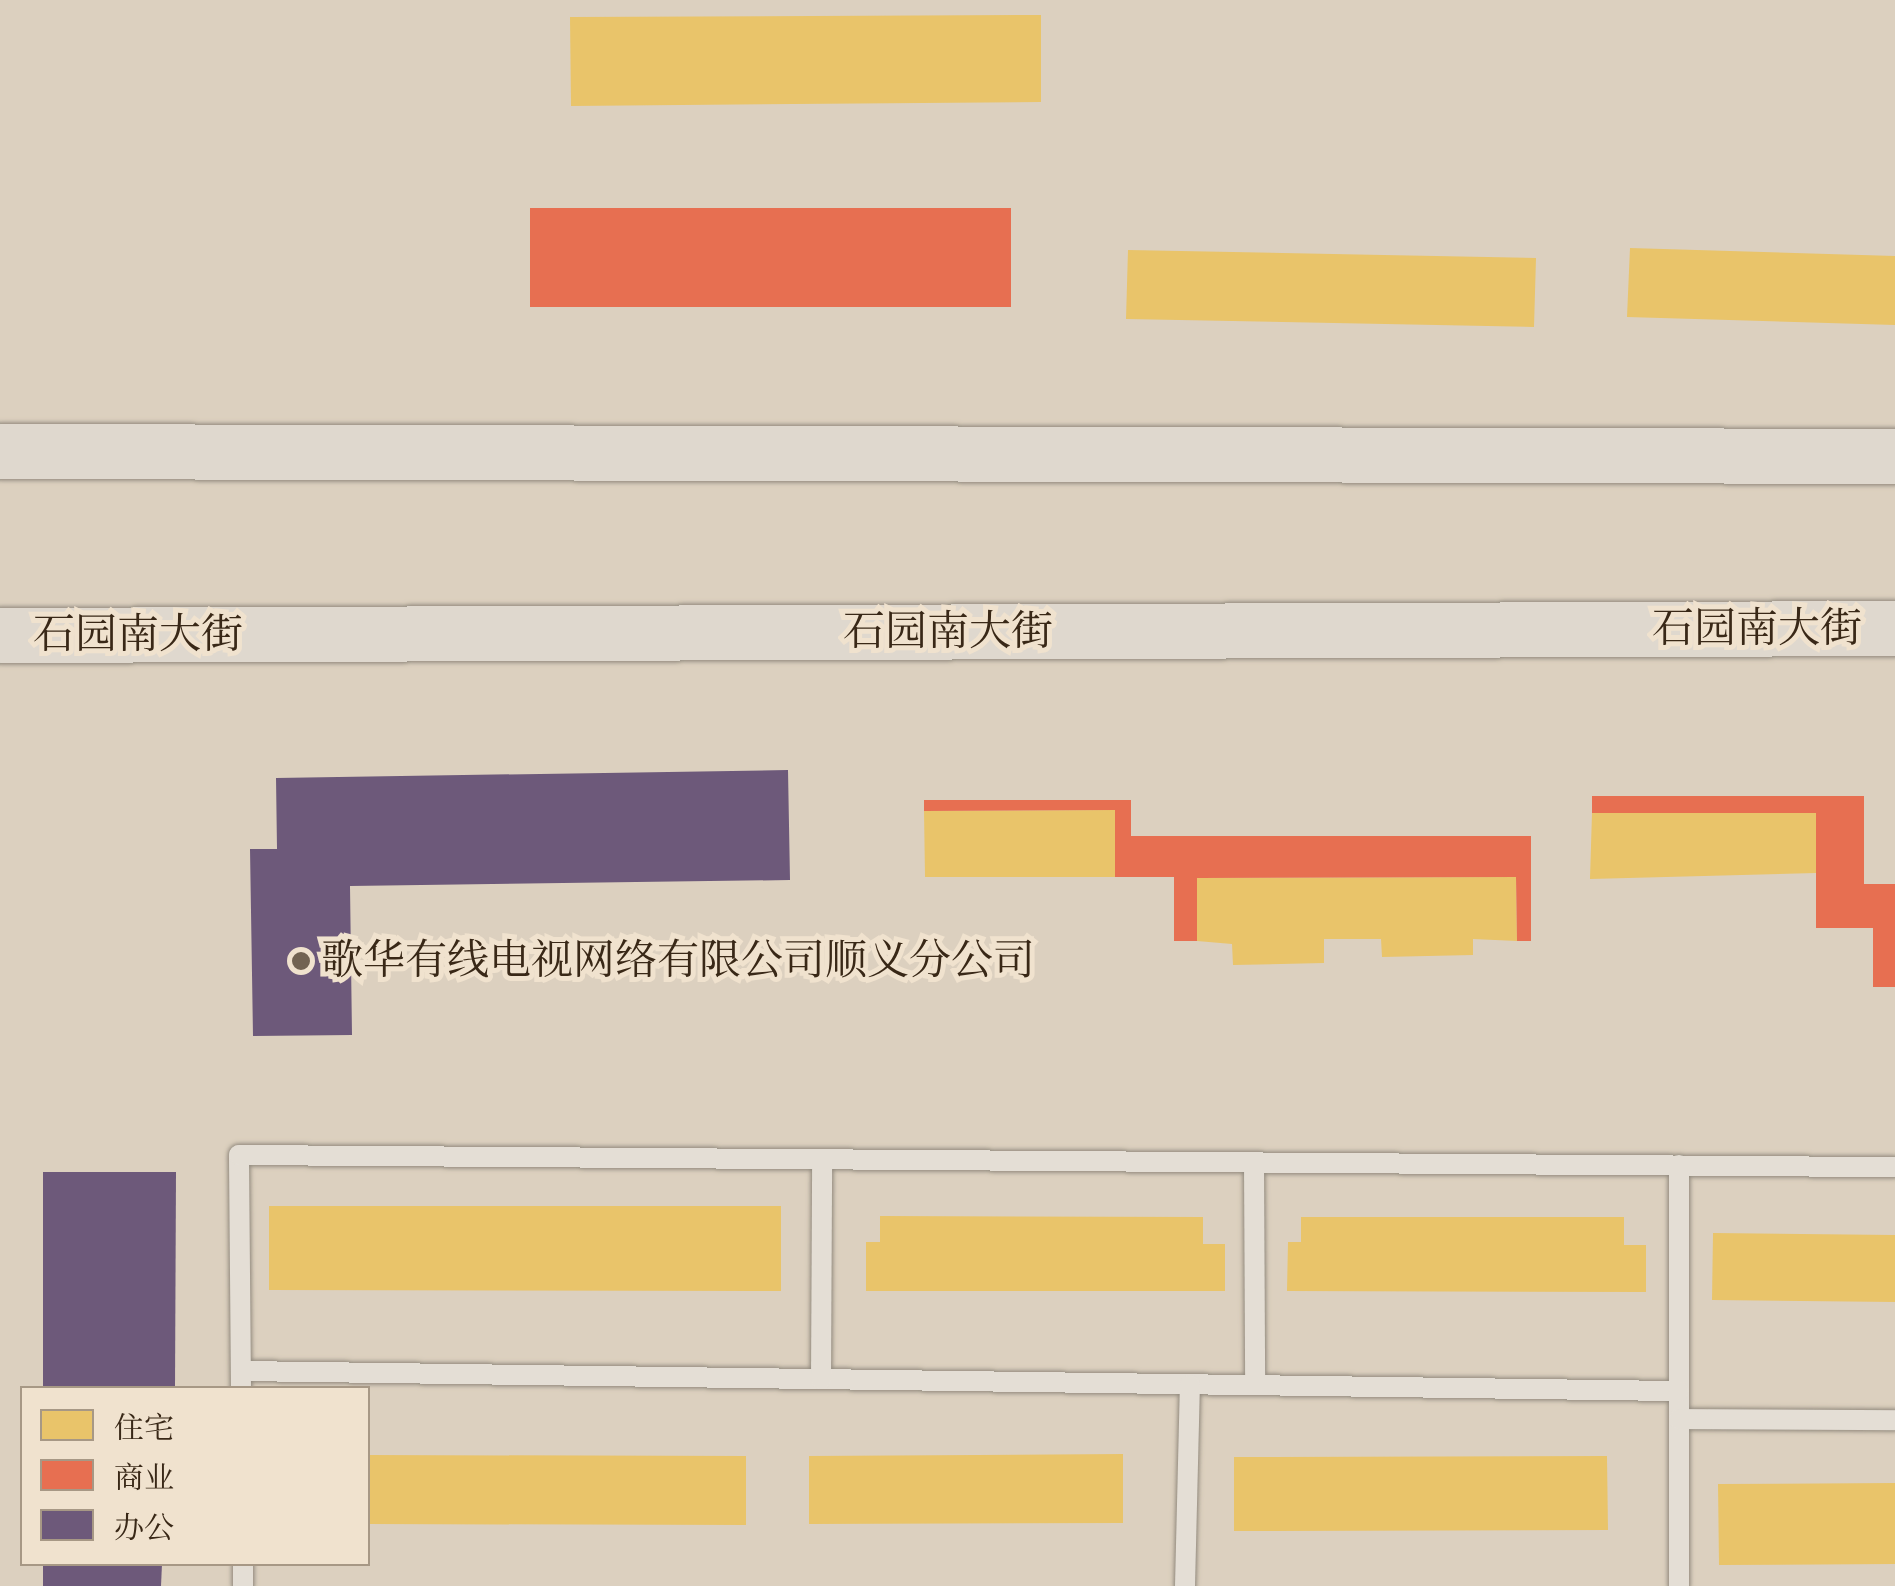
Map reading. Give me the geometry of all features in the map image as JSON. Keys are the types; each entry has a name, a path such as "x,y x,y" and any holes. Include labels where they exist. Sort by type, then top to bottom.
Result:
{"main road":[{"path":"0,451 1895,456"},
{"name":"石园南大街","path":"0,636 1895,628"}],"lane":[{"path":"1678,1391 821,1380 241,1380 238,1154 1895,1166"},
{"path":"821,1380 822,1160"},
{"path":"1254,1162 1255,1385"},
{"path":"1678,1165 1678,1586"},
{"path":"1185,1586 1190,1384"},
{"path":"1678,1420 1895,1420"}],"building: 住宅":[{"path":"1041,15 1041,102 571,106 570,17"},
{"path":"1630,248 1895,256 1895,325 1627,317"},
{"path":"1128,250 1536,258 1534,327 1126,319"},
{"path":"1115,810 1115,877 925,877 924,811"},
{"path":"1592,813 1816,813 1816,873 1590,879"},
{"path":"1516,877 1517,941 1473,939 1473,955 1382,957 1381,939 1324,939 1324,963 1233,965 1232,944 1197,941 1197,878"},
{"path":"269,1206 781,1206 781,1291 269,1290"},
{"path":"880,1216 1203,1217 1203,1244 1225,1244 1225,1291 866,1291 866,1242 880,1242"},
{"path":"1301,1217 1624,1217 1624,1245 1646,1245 1646,1292 1287,1291 1288,1242 1301,1242"},
{"path":"1713,1233 1895,1235 1895,1302 1712,1300"},
{"path":"1123,1454 1123,1523 809,1524 809,1456"},
{"path":"370,1455 746,1456 746,1525 370,1524"},
{"path":"1607,1456 1608,1530 1234,1531 1234,1457"},
{"path":"1895,1483 1895,1564 1719,1565 1718,1484"}],"building: 商业":[{"path":"530,208 1011,208 1011,307 530,307"},
{"path":"1592,796 1864,796 1864,884 1895,884 1895,987 1873,987 1873,928 1816,928 1816,813 1592,813"},
{"path":"924,800 1131,800 1131,836 1531,836 1531,941 1517,941 1516,877 1197,878 1197,941 1174,941 1174,877 1115,877 1115,810 924,811"}],"building: 办公":[{"name":"歌华有线电视网络有限公司顺义分公司","path":"788,770 790,880 350,886 352,1035 253,1036 250,849 277,849 276,778"},
{"path":"43,1172 176,1172 175,1386 43,1386"},
{"path":"43,1566 162,1566 161,1586 43,1586"}],"place":[{"name":"歌华有线电视网络有限公司顺义分公司","path":"301,961"}]}
